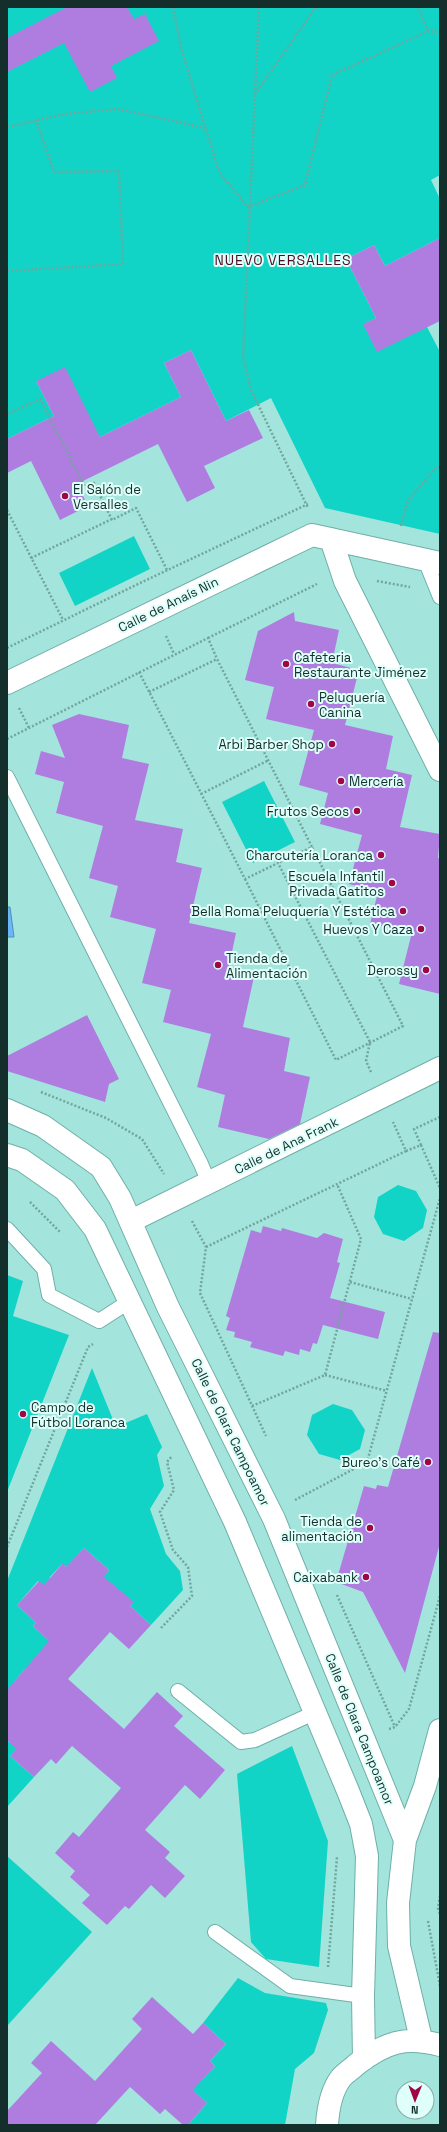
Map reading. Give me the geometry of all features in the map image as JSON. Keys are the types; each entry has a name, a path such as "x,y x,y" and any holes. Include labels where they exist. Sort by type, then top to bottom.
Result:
{"main road":[{"path":"322,537 432,562"},
{"path":"322,537 440,770"},
{"name":"Calle de Anaís Nin","path":"7,683 322,537"},
{"name":"Calle de Ana Frank","path":"131,1221 440,1068"},
{"name":"Calle de Clara Campoamor","path":"7,1110 43,1126 101,1167 120,1198 168,1307 274,1519 405,1840 398,1903 399,1946 430,2042"},
{"path":"7,1155 22,1160 66,1190 95,1229 235,1522 361,1824 367,1856 363,1996 364,2059"},
{"path":"405,1840 425,1786 440,1730"},
{"path":"327,2125 328,2106 341,2078 364,2059 383,2047 403,2041 430,2042"}],"lane":[{"path":"432,562 440,597"},
{"path":"7,777 201,1164 209,1183"},
{"path":"7,1229 44,1270 49,1295 99,1321 130,1301"},
{"path":"178,1692 241,1742 255,1740 314,1713"},
{"path":"215,1932 290,1986 363,1996"}],"path":[{"path":"173,7 181,48 220,172 248,207"},
{"path":"259,7 248,207 243,357 250,390 308,504 322,537"},
{"path":"254,95 316,7"},
{"path":"418,7 428,31"},
{"path":"248,207 305,185 332,75 428,31 440,32"},
{"path":"7,127 65,114 119,109 205,128"},
{"path":"7,271 123,264 119,171 54,172 36,120"},
{"path":"7,283 7,293"},
{"path":"7,414 40,399 84,487 94,483 112,519"},
{"path":"394,554 408,500 436,469 440,467"},
{"path":"31,558 136,508 167,570 140,583"},
{"path":"7,510 63,620"},
{"path":"7,739 139,672 208,638 217,659 403,1026 336,1060 139,672"},
{"path":"150,692 217,659"},
{"path":"201,794 268,760"},
{"path":"245,879 312,847"},
{"path":"278,863 370,1042 366,1061 406,1151"},
{"path":"35,1090 106,1118 142,1139 168,1179"},
{"path":"440,1117 414,1129 440,1188"},
{"path":"206,1247 421,1145"},
{"path":"325,1375 361,1239 337,1184"},
{"path":"26,1197 64,1236"},
{"path":"295,1500 367,1462 440,1198"},
{"path":"350,1282 412,1299"},
{"path":"7,1547 88,1347 94,1344"},
{"path":"252,1406 325,1375 387,1391"},
{"path":"161,1628 192,1596 188,1567 173,1550 160,1512 174,1490 166,1462 174,1454 177,1461"},
{"path":"364,1738 396,1727 409,1709 440,1596"},
{"path":"329,1991 328,1968 337,1854"},
{"path":"440,1896 438,1908 440,1914"},
{"path":"427,1918 440,1986"}],"shaded area":[{"path":"7,7 440,7 440,175 431,180 440,199 440,238 385,266 374,245 346,259 376,318 364,324 427,327 440,352 440,534 325,508 271,398 226,421 191,350 164,363 181,397 100,437 36,381 54,416 7,439"},
{"path":"134,536 150,569 75,606 59,573"},
{"path":"264,781 295,842 253,863 222,802"},
{"path":"7,907 10,907 14,937 7,937"},
{"path":"398,1185 416,1191 427,1210 423,1228 404,1241 383,1234 374,1217 378,1197"},
{"name":"Campo de Fútbol Loranca","path":"7,1275 23,1281 13,1316 69,1335 7,1492"},
{"path":"92,1368 116,1427 147,1414 162,1447 157,1455 164,1486 150,1509 166,1554 180,1571 183,1590 151,1625 130,1606 133,1602 100,1581 109,1570 84,1548 67,1567 62,1564 50,1577 47,1588 38,1581 17,1605 36,1623 33,1626 47,1639 58,1643 31,1674 25,1669 14,1682 17,1684 10,1692 7,1689 7,1581"},
{"path":"333,1404 352,1410 365,1430 360,1449 340,1460 319,1454 307,1435 312,1415"},
{"path":"7,1740 10,1743 20,1745 10,1756 34,1777 7,1807"},
{"path":"292,1746 328,1841 319,1967 266,1959 251,1942 237,1774"},
{"path":"7,1856 92,1932 7,2026"},
{"path":"238,1978 265,1993 326,2003 328,2010 314,2053 295,2069 285,2125 188,2125 207,2103 187,2085 201,2081 215,2066 210,2061 226,2044 203,2023"}],"building":[{"path":"67,7 127,7 134,19 145,14 159,41 111,66 117,78 90,92 64,43 7,72 7,38"},
{"path":"440,238 440,321 377,352 363,324 376,318 346,259 374,245 385,266"},
{"path":"191,350 226,421 249,410 263,438 204,466 215,488 187,502 158,444 77,484 88,506 60,520 31,461 7,473 7,439 54,416 36,381 65,367 100,437 181,397 164,363"},
{"path":"294,612 295,621 339,630 332,663 359,670 345,725 393,736 386,769 412,775 400,827 440,834 438,858 440,858 440,994 399,984 412,932 370,924 378,892 349,884 362,835 320,824 328,793 299,785 314,730 266,719 274,687 245,680 258,631"},
{"path":"79,714 129,725 122,758 149,764 135,820 183,829 176,862 202,868 189,923 236,933 229,966 255,972 243,1027 290,1038 284,1071 310,1077 300,1124 269,1139 218,1127 225,1095 197,1087 211,1034 163,1022 171,990 142,983 156,929 110,917 118,886 89,878 103,826 56,813 64,782 35,774 41,751 65,758 52,725"},
{"path":"87,1015 119,1079 109,1084 105,1102 7,1071 7,1056"},
{"path":"263,1226 281,1231 282,1228 317,1238 324,1233 343,1239 337,1262 340,1263 330,1298 385,1312 378,1339 323,1325 317,1344 313,1343 310,1352 300,1349 299,1355 285,1351 283,1356 250,1347 252,1342 234,1337 235,1332 226,1330 230,1318 226,1316 251,1230 261,1233"},
{"path":"433,1332 440,1333 440,1543 405,1673 363,1592 336,1582 364,1486 376,1489 377,1485 388,1487"},
{"path":"84,1548 109,1570 104,1577 134,1602 130,1606 151,1625 129,1649 110,1632 68,1679 124,1729 157,1692 183,1716 174,1726 225,1770 200,1799 185,1785 145,1830 170,1852 165,1858 185,1876 165,1898 151,1885 129,1909 125,1906 107,1925 82,1903 90,1895 70,1877 75,1871 55,1853 73,1832 79,1837 121,1788 72,1746 56,1764 51,1759 34,1777 10,1756 16,1749 7,1740 7,1690 49,1641 33,1626 36,1623 17,1605 39,1581 44,1585 63,1563 66,1567"},
{"path":"152,1997 193,2034 203,2023 226,2044 210,2061 215,2066 193,2090 207,2103 188,2125 183,2125 165,2109 160,2114 130,2087 95,2125 7,2125 7,2111 42,2073 31,2063 51,2041 95,2081 142,2029 132,2019"}],"place":[{"name":"El Salón de Versalles","path":"65,496"},
{"name":"Cafeteria Restaurante Jiménez","path":"286,664"},
{"name":"Peluquería Canina","path":"311,704"},
{"name":"Arbi Barber Shop","path":"332,744"},
{"name":"Mercería","path":"341,781"},
{"name":"Frutos Secos","path":"357,811"},
{"name":"Charcutería Loranca","path":"381,855"},
{"name":"Escuela Infantil Privada Gatitos","path":"392,883"},
{"name":"Bella Roma Peluquería Y Estética","path":"403,911"},
{"name":"Huevos Y Caza","path":"421,929"},
{"name":"Tienda de Alimentación","path":"218,965"},
{"name":"Derossy","path":"426,970"},
{"name":"Campo de Fútbol Loranca","path":"23,1414"},
{"name":"Bureo's Café","path":"428,1462"},
{"name":"Tienda de alimentación","path":"370,1528"},
{"name":"Caixabank","path":"366,1577"}],"district":[{"name":"NUEVO VERSALLES","path":"283,260"}]}
